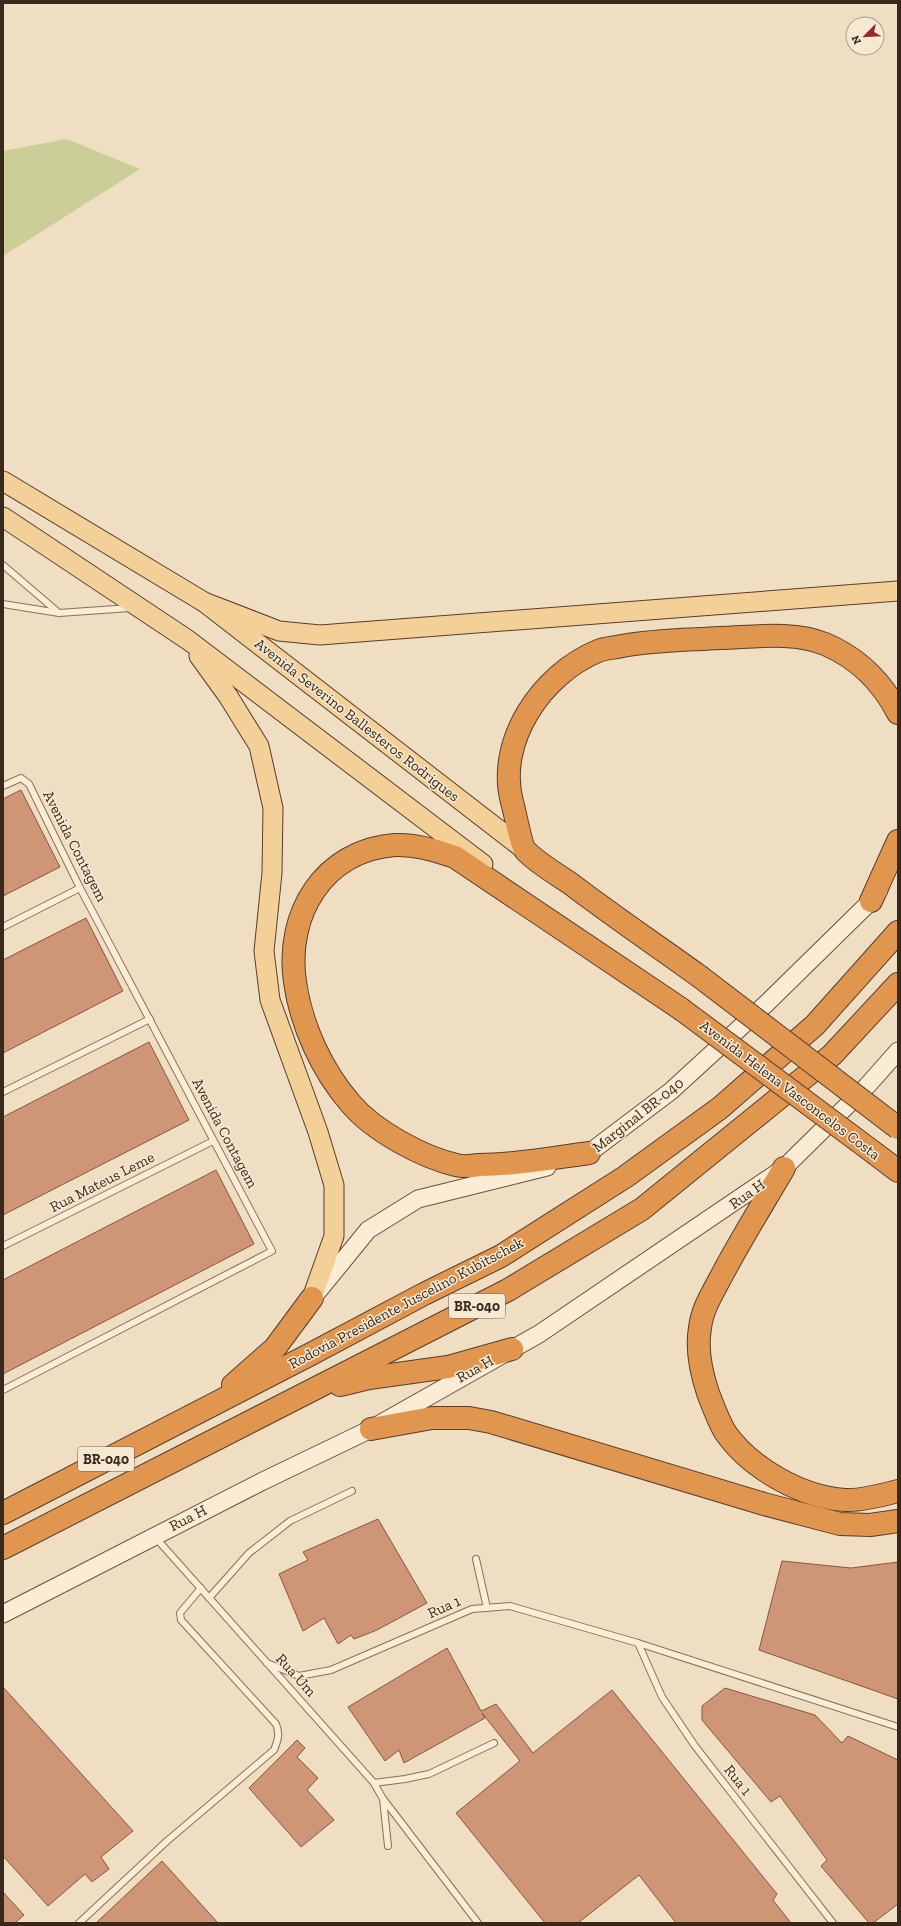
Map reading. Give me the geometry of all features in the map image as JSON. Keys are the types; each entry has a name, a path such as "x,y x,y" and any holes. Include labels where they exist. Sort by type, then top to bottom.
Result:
{"highway":[{"path":"525,850 510,794 509,773 511,748 522,720 551,683 577,662 600,650 663,641 775,636 801,638 824,644 849,656 866,670 882,687 898,713"},
{"path":"871,901 898,841"},
{"path":"589,1153 499,1165 458,1166 415,1150 383,1132 351,1105 329,1075 313,1042 302,1013 294,981 294,950 299,918 311,895 328,872 346,860 366,850 396,845 427,848 455,857 608,960"},
{"name":"Avenida Severino Ballesteros Rodrigues","path":"525,850 699,976 898,1128"},
{"name":"Rodovia Presidente Juscelino Kubitschek","path":"3,1513 501,1256 625,1177 720,1108 815,1025 898,932"},
{"name":"Avenida Helena Vasconcelos Costa","path":"608,960 681,1009 898,1171"},
{"name":"BR-040","path":"3,1548 508,1290 642,1209 832,1055 898,984"},
{"path":"784,1168 738,1245 705,1306 700,1328 698,1351 707,1389 725,1431 740,1450 774,1478 805,1491 845,1500 882,1496 898,1491"},
{"path":"210,1405 275,1348 312,1298"},
{"path":"302,1395 369,1378 448,1367 512,1349"},
{"path":"371,1429 432,1418 469,1418 491,1422 764,1504 840,1524 870,1525 898,1520"}],"main road":[{"name":"Avenida Severino Ballesteros Rodrigues","path":"3,481 204,602 525,850"},
{"path":"3,517 188,640 608,960"},
{"path":"204,602 279,631 320,635 898,591"},
{"path":"188,640 228,696 259,746 272,808 272,873 264,951 270,1000 318,1132 334,1185 334,1236 312,1298"},
{"name":"Marginal BR-040","path":"312,1298 368,1230 418,1199 542,1169 589,1153 671,1091 767,1003 871,901 898,865"},
{"name":"Rua H","path":"3,1614 154,1536 371,1429 545,1329 784,1168 867,1086 898,1051"}],"lane":[{"path":"3,565 59,612"},
{"path":"3,604 59,612 140,608"},
{"name":"Avenida Contagem","path":"3,786 21,778 29,784 80,888 272,1251 3,1390"},
{"path":"3,927 80,888"},
{"path":"3,1092 150,1019"},
{"name":"Rua Mateus Leme","path":"3,1246 213,1141"},
{"path":"210,1598 249,1554 290,1521 352,1491"},
{"name":"Rua Um","path":"154,1536 374,1783 383,1799 388,1846"},
{"path":"476,1558 487,1608"},
{"path":"79,1923 167,1841 274,1750 278,1741 279,1733 276,1724 181,1620 180,1612 200,1588"},
{"name":"Rua 1","path":"267,1663 299,1676 331,1670 472,1609 510,1606 638,1642 898,1727"},
{"name":"Rua 1","path":"638,1642 662,1697 695,1746 833,1923"},
{"path":"374,1783 405,1780 429,1774 494,1743"},
{"path":"383,1799 478,1923"}],"green space":[{"path":"67,139 140,169 3,256 3,151"}],"building":[{"path":"21,790 60,867 3,896 3,799"},
{"path":"86,918 123,991 3,1053 3,960"},
{"path":"149,1042 189,1120 3,1215 3,1117"},
{"path":"216,1170 254,1244 3,1374 3,1280"},
{"path":"378,1519 427,1603 377,1630 354,1639 351,1635 338,1644 324,1618 303,1631 279,1574 308,1560 303,1552"},
{"path":"782,1561 851,1568 898,1562 898,1699 759,1650"},
{"path":"447,1648 481,1711 496,1704 533,1753 612,1690 777,1894 773,1900 791,1923 676,1923 639,1875 578,1923 545,1923 456,1813 520,1761 482,1713 485,1718 404,1763 399,1750 385,1761 348,1707"},
{"path":"3,1687 133,1831 101,1857 109,1869 92,1882 85,1874 48,1906 3,1856"},
{"path":"725,1688 815,1715 842,1743 848,1736 898,1760 898,1904 873,1923 869,1923 821,1866 827,1860 780,1796 771,1802 702,1720 702,1706"},
{"path":"297,1740 305,1748 297,1757 318,1778 307,1790 334,1820 301,1847 249,1788"},
{"path":"162,1861 218,1923 96,1923"},
{"path":"3,1892 24,1915 15,1923 3,1923"}]}
